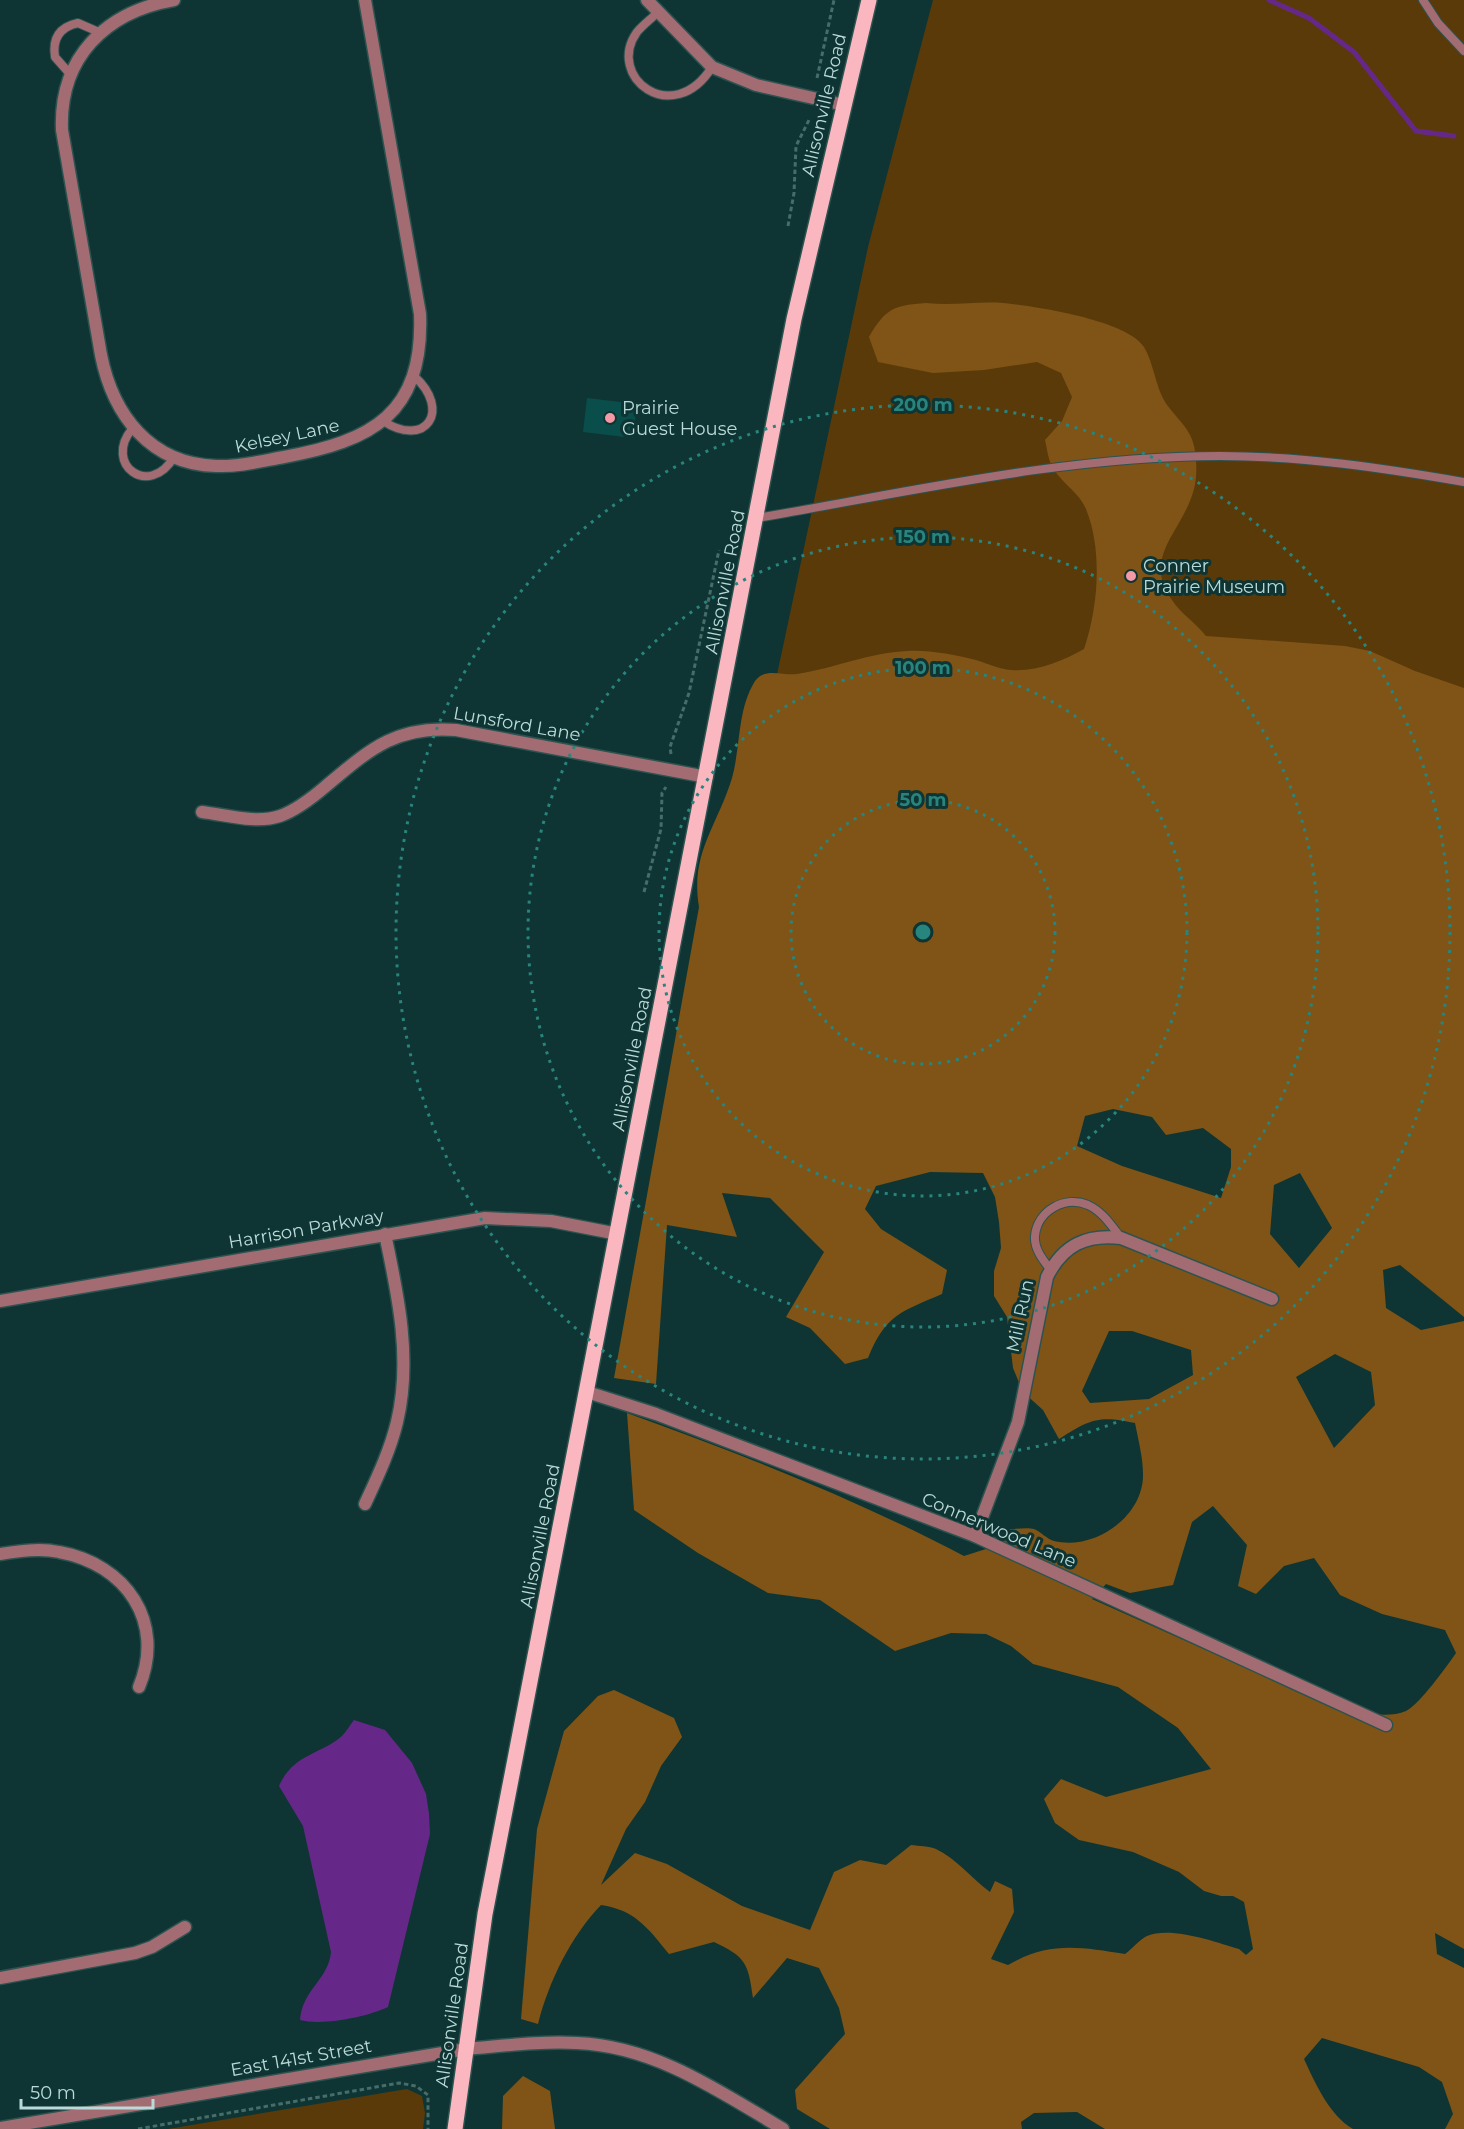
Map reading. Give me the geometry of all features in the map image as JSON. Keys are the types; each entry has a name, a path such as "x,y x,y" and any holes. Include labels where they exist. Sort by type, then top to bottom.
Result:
{"main road":[{"name":"Allisonville Road","path":"455,2129 485,1914 794,319 869,0"}],"street":[{"name":"Kelsey Lane","path":"174,0 132,12 101,33 86,48 70,74 62,107 62,130 101,355 110,390 132,429 174,457 208,466 244,464 328,449 357,438 384,421 406,393 414,376 421,341 420,314 365,0"},
{"path":"647,0 657,13 712,67 756,85 844,105"},
{"name":"Lunsford Lane","path":"202,812 253,819 280,816 298,807 377,746 415,730 456,730 707,777"},
{"name":"Harrison Parkway","path":"0,1301 386,1233 501,1217 551,1221 618,1234"},
{"path":"365,1504 397,1423 403,1380 402,1328 386,1233"},
{"name":"Mill Run","path":"975,1536 1018,1422 1039,1305 1050,1269 1067,1248 1079,1240 1104,1236 1120,1238 1272,1299"},
{"name":"Connerwood Lane","path":"587,1392 656,1414 975,1536 1386,1725"},
{"path":"0,1554 31,1550 58,1551 90,1561 122,1584 143,1616 149,1639 146,1670 139,1687"},
{"path":"0,1978 135,1953 168,1939 185,1927"},
{"name":"East 141st Street","path":"0,2128 466,2049 578,2043 633,2052 678,2069 783,2129"}],"lane":[{"path":"1423,0 1438,23 1464,51"},
{"path":"657,13 637,32 631,43 629,63 638,81 654,94 683,95 700,84 712,67"},
{"path":"70,74 55,57 57,36 63,29 78,23 101,33"},
{"path":"384,421 397,430 406,432 420,429 429,421 434,408 431,395 414,376"},
{"path":"132,429 122,447 124,462 133,473 146,477 159,475 174,457"},
{"path":"757,518 1049,469 1179,457 1314,459 1464,482"},
{"path":"1050,1269 1040,1257 1035,1237 1041,1218 1053,1207 1068,1203 1085,1204 1108,1221 1120,1238"}],"path":[{"path":"817,78 834,0"},
{"path":"788,226 794,193 796,146 809,120"},
{"path":"671,754 670,747 687,700 719,550"},
{"path":"644,892 661,829 662,793 666,787"},
{"path":"138,2129 399,2083 416,2086 428,2095 428,2129"}],"shaded area":[{"name":"Conner Prairie Museum","path":"933,0 1464,0 1464,1224 728,905 868,247"},
{"path":"926,303 1003,303 1057,311 1119,329 1134,337 1144,347 1165,402 1190,435 1196,461 1195,483 1189,504 1162,557 1161,570 1164,584 1175,605 1206,636 1345,646 1370,651 1415,671 1464,688 1464,1317 1400,1265 1383,1270 1386,1308 1421,1330 1464,1321 1464,1949 1435,1933 1437,1954 1464,1968 1464,2129 1445,2129 1453,2114 1442,2082 1419,2067 1322,2038 1304,2059 1330,2107 1353,2129 1105,2129 1077,2112 1034,2113 1021,2122 1022,2129 830,2129 797,2109 795,2090 845,2034 839,2008 819,1968 787,1958 753,1998 744,1962 733,1952 714,1942 669,1954 647,1928 632,1916 613,1907 601,1905 580,1931 562,1960 548,1992 538,2024 521,2019 537,1829 564,1731 598,1696 614,1690 674,1718 682,1737 661,1766 645,1802 626,1829 601,1885 635,1853 667,1864 742,1906 810,1930 834,1872 860,1860 886,1865 911,1845 933,1848 943,1853 990,1892 995,1881 1012,1889 1014,1912 991,1959 1008,1965 1023,1957 1051,1949 1094,1949 1125,1954 1144,1937 1157,1933 1180,1934 1206,1939 1239,1949 1246,1955 1253,1949 1244,1902 1233,1896 1221,1896 1204,1891 1179,1872 1133,1852 1079,1840 1055,1823 1044,1799 1061,1779 1106,1797 1211,1769 1178,1728 1118,1687 1033,1664 1011,1646 986,1634 951,1633 895,1651 820,1600 768,1593 698,1553 634,1510 627,1413 798,1478 882,1515 964,1556 989,1548 1006,1530 1021,1528 1037,1530 1054,1541 1070,1543 1085,1541 1114,1527 1126,1516 1135,1504 1141,1489 1143,1468 1135,1423 1112,1419 1095,1420 1059,1439 1043,1410 1023,1392 1013,1368 1007,1317 994,1296 994,1271 1001,1248 999,1222 995,1197 983,1173 930,1172 876,1186 865,1209 881,1229 947,1270 942,1294 896,1316 881,1332 868,1358 845,1364 810,1328 786,1317 824,1252 770,1198 722,1193 737,1237 667,1225 656,1384 614,1378 699,907 698,871 706,841 732,778 742,716 755,681 769,673 797,674 893,652 908,651 951,655 1006,669 1030,669 1067,658 1084,649 1089,633 1097,579 1095,543 1091,525 1083,503 1052,466 1045,440 1062,421 1072,397 1061,373 1037,362 984,370 933,373 878,362 869,337 880,320 898,307","holes":["1113,1109 1152,1117 1166,1135 1203,1128 1231,1149 1231,1167 1221,1198 1122,1166 1077,1146 1085,1116","1300,1173 1332,1228 1299,1268 1270,1234 1274,1185","1109,1331 1132,1331 1191,1350 1193,1375 1149,1399 1090,1403 1082,1391","1335,1354 1371,1372 1375,1405 1334,1448 1296,1377","1213,1506 1247,1545 1238,1586 1256,1594 1284,1566 1314,1558 1340,1595 1382,1614 1445,1630 1456,1653 1425,1693 1406,1711 1382,1715 1340,1710 1092,1599 1106,1584 1130,1593 1173,1585 1192,1522"]},
{"path":"354,1720 385,1730 412,1763 426,1794 430,1834 388,2007 344,2020 309,2022 300,2020 302,2009 325,1970 331,1952 303,1826 279,1786 292,1767 342,1736"},
{"path":"523,2076 550,2091 555,2129 502,2129 503,2096"},
{"path":"407,2089 422,2096 425,2113 423,2129 168,2129"}],"building":[{"name":"Prairie Guest House","path":"587,398 637,404 633,438 583,432"}],"waterway":[{"path":"1269,0 1309,18 1354,52 1416,131 1454,136"}],"place":[{"name":"Prairie Guest House","path":"610,418"},
{"name":"Conner Prairie Museum","path":"1131,576"}]}
